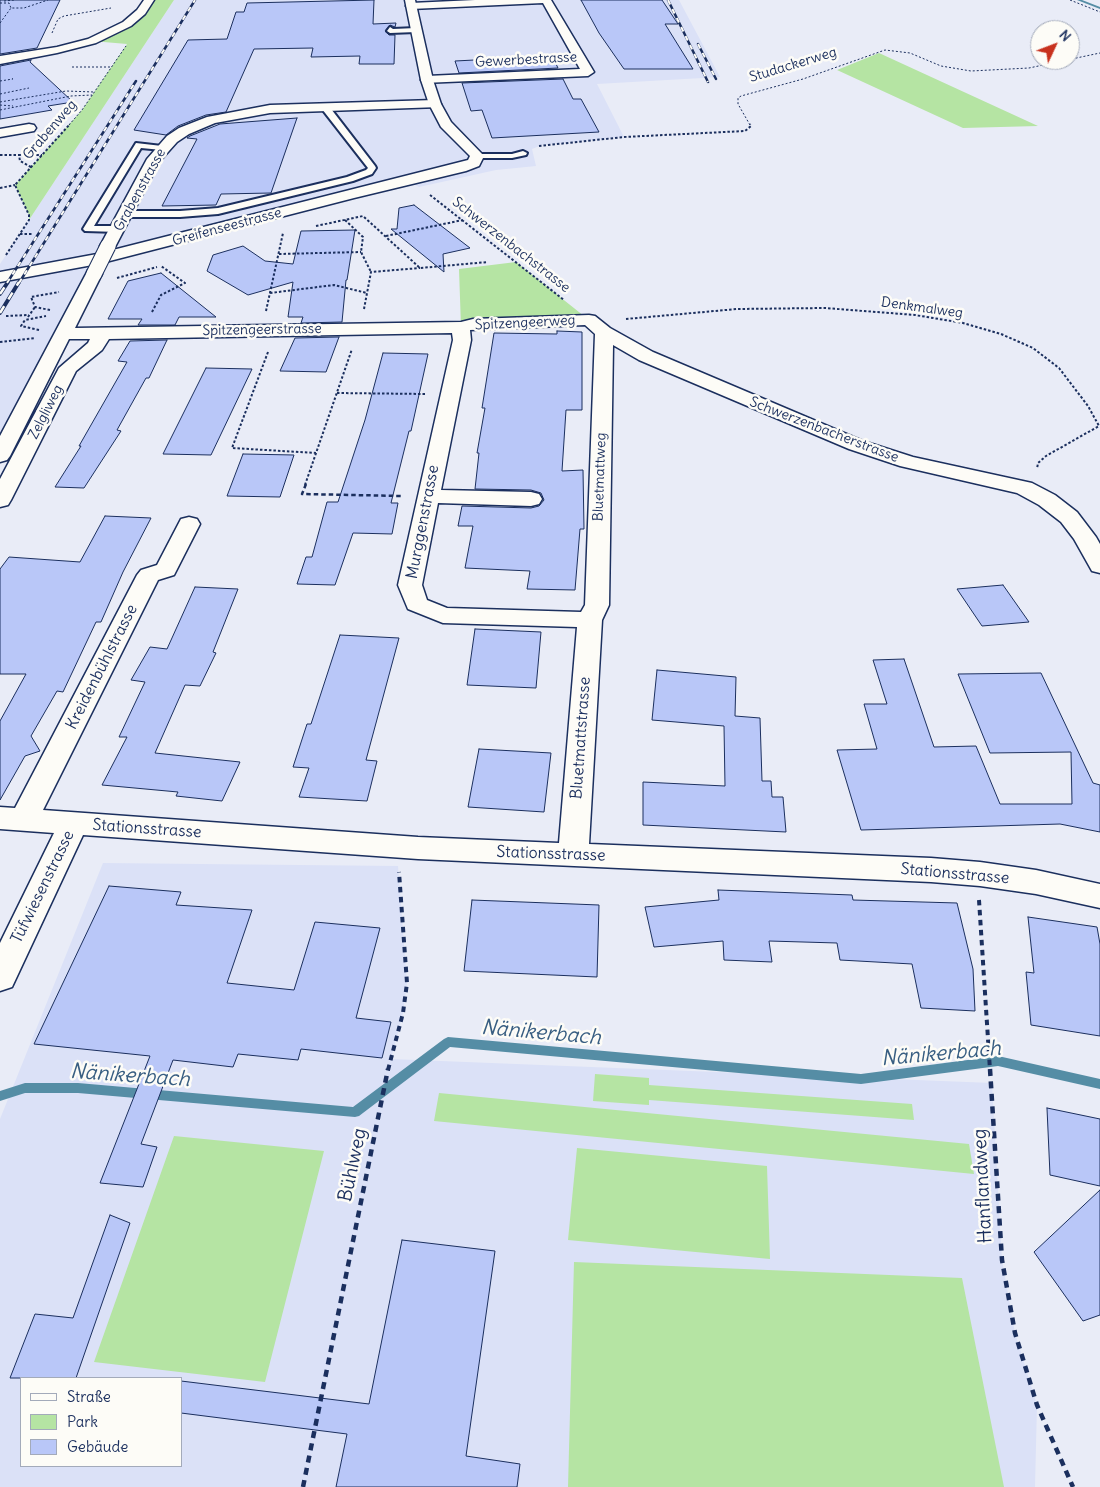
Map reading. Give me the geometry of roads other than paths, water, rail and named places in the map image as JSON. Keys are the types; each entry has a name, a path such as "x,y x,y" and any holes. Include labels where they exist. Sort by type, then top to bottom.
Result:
{"street":[{"path":"0,60 57,50 92,41 127,24 141,12 149,0"},
{"name":"Gewerbestrasse","path":"411,3 546,0 588,72 427,80"},
{"path":"411,3 412,23 435,104 446,124 477,156"},
{"name":"Grabenstrasse","path":"0,456 154,159 172,139 184,131 212,120 270,109 435,104"},
{"path":"0,133 29,128"},
{"name":"Greifenseestrasse","path":"0,277 98,259 452,170 474,163 477,156"},
{"name":"Spitzengeerweg","path":"461,327 473,324 597,326"},
{"name":"Schwerzenbacherstrasse","path":"597,326 646,356 856,445 907,462 1024,488 1048,500 1069,517 1085,537 1100,566"},
{"name":"Bluetmattweg","path":"590,620 597,605 597,326"},
{"name":"Spitzengeerstrasse","path":"62,334 461,327"},
{"name":"Murggenstrasse","path":"461,327 462,340 410,585 417,604 444,615 590,620"},
{"name":"Zelgliweg","path":"0,500 68,368 96,346 102,334"},
{"path":"428,496 531,499"},
{"name":"Kreidenbühlstrasse","path":"12,819 149,575 166,570 189,524"},
{"name":"Bluetmattstrasse","path":"573,855 590,620"},
{"name":"Stationsstrasse","path":"12,819 402,847 931,870 980,874 1036,882 1100,896"},
{"name":"Tüfwiesenstrasse","path":"0,977 73,824"}],"lane":[{"path":"390,25 390,31 412,23"},
{"path":"126,214 180,214 218,211 360,176 369,172 372,168 325,107"},
{"path":"118,229 88,230 139,145 162,148"},
{"path":"477,156 512,156 522,153"}],"waterway":[{"path":"1079,0 1100,8"},
{"name":"Nänikerbach","path":"0,1096 25,1088 78,1088 355,1112 448,1042 861,1079 998,1061 1100,1084"}],"railway":[{"path":"19,283 195,0"},
{"path":"668,0 708,82"},
{"path":"698,44 716,79"},
{"path":"7,283 136,81"},
{"path":"0,294 8,282"},
{"path":"0,313 19,282"}]}
